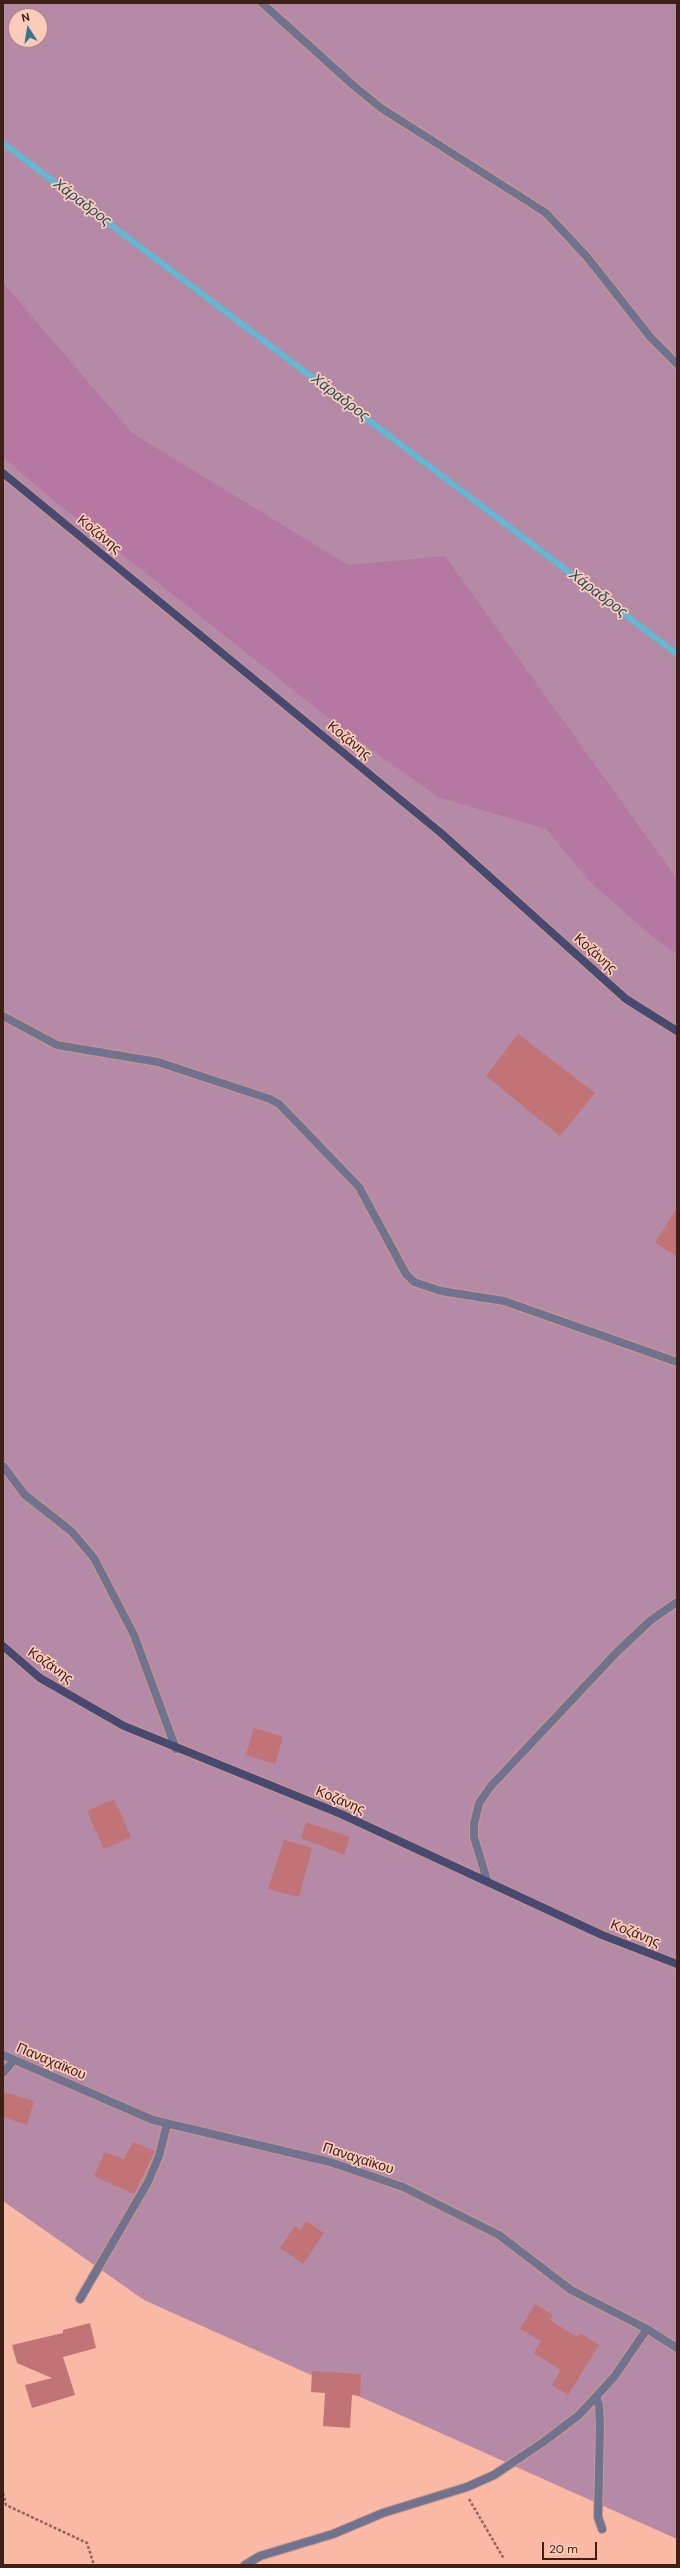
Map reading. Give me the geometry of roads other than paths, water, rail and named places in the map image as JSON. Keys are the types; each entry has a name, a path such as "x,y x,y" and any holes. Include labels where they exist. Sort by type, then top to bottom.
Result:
{"street":[{"path":"262,3 354,86 381,108 546,213 587,257 651,338 677,364"},
{"name":"Κοζάνης","path":"3,473 441,833 626,999 677,1031"},
{"path":"3,1016 57,1045 158,1062 270,1099 279,1104 359,1187 406,1274 414,1282 441,1291 504,1301 677,1362"},
{"path":"3,1466 25,1495 71,1531 94,1558 134,1635 176,1749"},
{"path":"487,1880 474,1837 479,1803 491,1786 617,1652 651,1620 677,1602"},
{"name":"Κοζάνης","path":"3,1646 40,1678 124,1726 176,1749 341,1814 487,1880 602,1935 677,1964"},
{"name":"Παναχαϊκου","path":"3,2055 132,2112 167,2124 330,2162 403,2187 498,2235 571,2290 646,2329 677,2348"},
{"path":"3,2072 14,2060"},
{"path":"80,2299 148,2182 159,2156 167,2124"},
{"path":"245,2565 260,2556 333,2534 383,2513 468,2487 494,2475 570,2423 614,2377 646,2329"},
{"path":"596,2397 599,2406 600,2426 598,2517 602,2529"}],"waterway":[{"name":"Χάραδρος","path":"3,143 677,654"}]}
